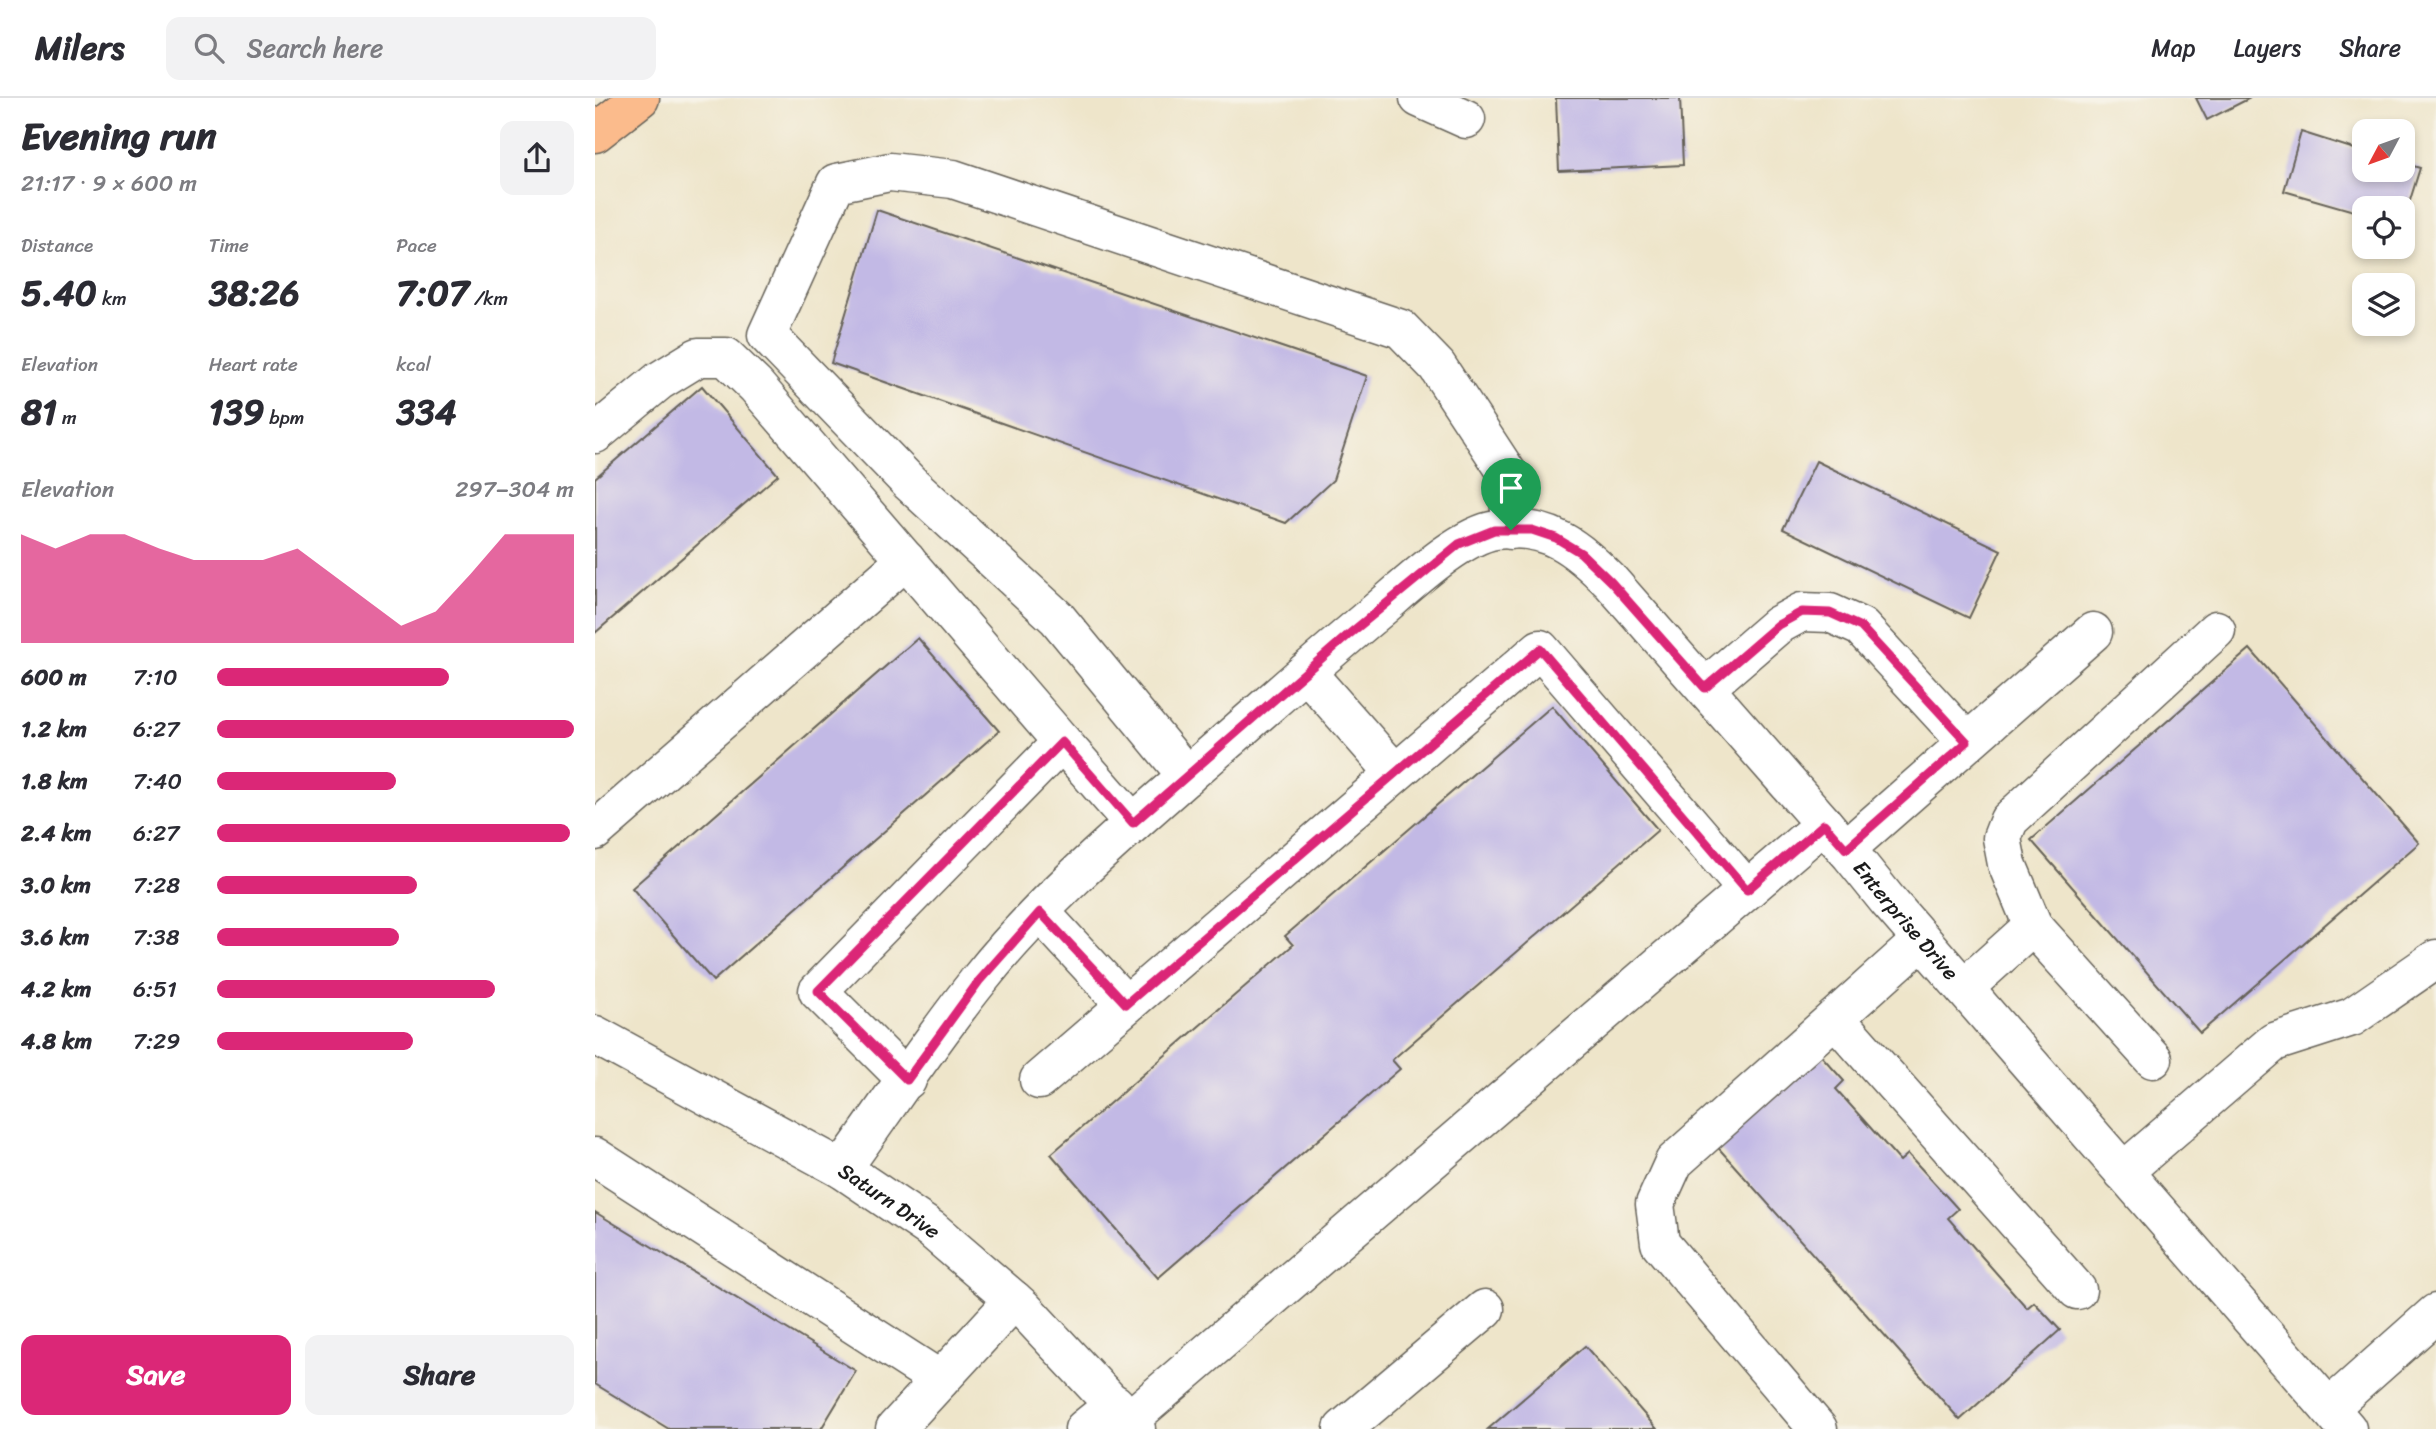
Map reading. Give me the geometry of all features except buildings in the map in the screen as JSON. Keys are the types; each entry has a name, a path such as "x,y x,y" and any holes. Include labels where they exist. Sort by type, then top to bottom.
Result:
{"main road":[{"path":"595,133 640,98"}],"street":[{"path":"1419,98 1466,119"},
{"path":"1187,776 1057,618 910,483 767,335 837,183 890,172 953,179 1401,329 1437,366 1508,474 1511,530"},
{"path":"595,434 659,381 698,357 726,357 756,386 1133,823"},
{"name":"Enterprise Drive","path":"842,1169 979,981 1040,912 1133,823 1306,672 1459,544 1494,530 1532,530 1556,538 1581,553 1611,582 1835,836 2338,1419"},
{"path":"595,831 906,560"},
{"path":"1705,688 1778,625 1802,612 1830,613 1861,627 1967,742"},
{"path":"2153,1059 2033,926 2007,864 2002,838 2009,820 2216,630"},
{"path":"1084,1429 1126,1418 1747,890 1835,836 1967,742 2093,632"},
{"path":"1038,1080 1540,649 1747,890"},
{"path":"1306,672 1395,773"},
{"path":"907,1080 818,991 1062,742"},
{"path":"1040,912 1126,1004"},
{"path":"1964,988 2033,926"},
{"path":"1818,1429 1660,1243 1655,1204 1674,1162 1922,940"},
{"path":"2123,1171 2274,1042 2352,1017 2436,960"},
{"path":"1835,1018 2077,1290"},
{"name":"Saturn Drive","path":"595,1035 842,1169 931,1229 1014,1300 1126,1418"},
{"path":"595,1157 940,1380"},
{"path":"895,1429 1014,1300"},
{"path":"1343,1429 1485,1309"},
{"path":"2338,1419 2436,1313"}],"route":[{"path":"1494,530 1511,530 1532,530 1556,538 1581,553 1611,582 1705,688 1778,625 1802,612 1830,613 1861,627 1967,742 1846,849 1824,824 1747,890 1540,649 1126,1004 1040,912 979,981 907,1080 818,991 1062,742 1133,823 1347,636 1459,544 1494,530"}]}
